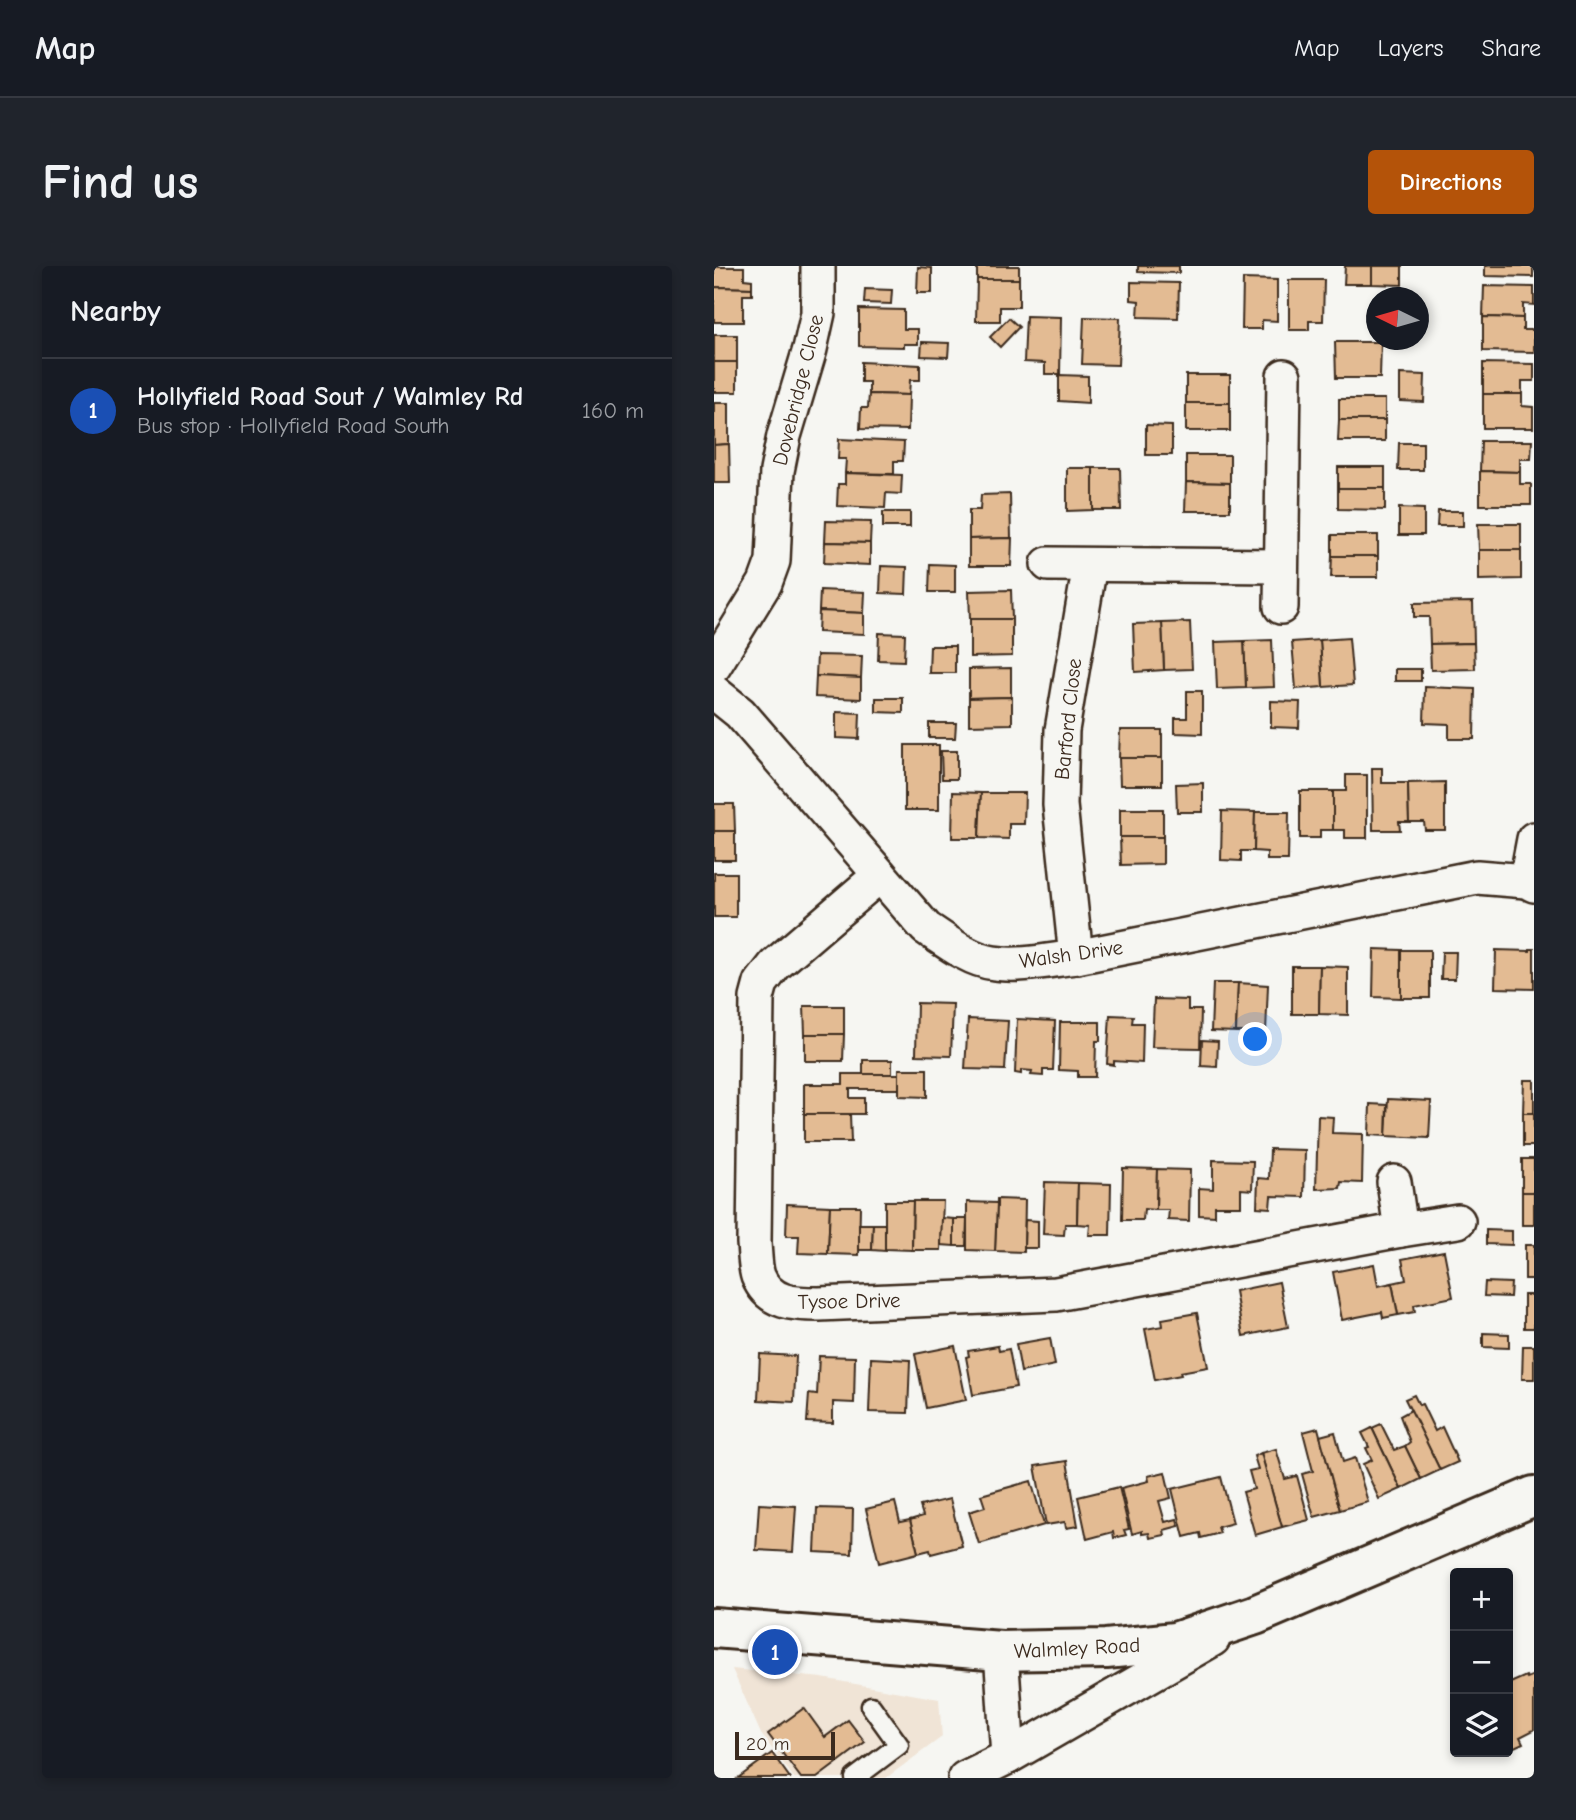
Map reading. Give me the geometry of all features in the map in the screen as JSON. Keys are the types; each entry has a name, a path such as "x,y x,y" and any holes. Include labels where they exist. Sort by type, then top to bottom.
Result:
{"main road":[{"name":"Walmley Road","path":"1001,1651 1106,1649 1175,1642 1255,1615 1534,1496"},
{"path":"714,1628 1001,1651"}],"street":[{"name":"Dovebridge Close","path":"714,666 765,583 773,562 777,471 818,313 818,266"},
{"path":"1281,607 1284,376"},
{"path":"1048,564 1281,566"},
{"name":"Barford Close","path":"1076,957 1060,805 1062,730 1090,565"},
{"name":"Walsh Drive","path":"714,692 740,713 926,928 961,951 993,963 1029,963 1076,957 1477,877 1530,883"},
{"path":"1530,883 1534,839"},
{"name":"Tysoe Drive","path":"880,875 775,965 761,983 757,998 754,1243 758,1276 767,1290 781,1301 819,1304 1056,1294 1458,1221"},
{"path":"1394,1182 1401,1230"},
{"name":"Walmley Road","path":"965,1778 1007,1757 1255,1615"},
{"name":"Walmley Road","path":"1001,1651 1007,1757"}],"lane":[{"path":"855,1778 899,1745 871,1706"}],"shaded area":[{"path":"732,1669 822,1678 939,1699 942,1737 886,1778 794,1778 761,1734"}],"building":[{"path":"977,266 1019,266 1019,279 977,279"},
{"path":"1138,266 1179,266 1179,273 1138,272"},
{"path":"1345,266 1372,266 1372,284 1344,284"},
{"path":"1372,266 1402,266 1402,285 1372,284"},
{"path":"1485,266 1533,266 1533,277 1485,276"},
{"path":"714,267 744,267 744,279 752,280 752,288 714,287"},
{"path":"918,267 932,268 932,293 917,293"},
{"path":"977,279 1019,279 1019,307 1000,307 1000,321 976,321"},
{"path":"1243,279 1277,280 1277,321 1262,320 1262,329 1242,329"},
{"path":"1289,280 1324,280 1323,321 1309,321 1309,330 1289,330"},
{"path":"1131,282 1179,283 1178,318 1138,317 1139,301 1131,300"},
{"path":"1484,286 1534,287 1534,305 1523,304 1523,318 1483,317"},
{"path":"714,287 752,288 752,295 743,295 743,322 714,322"},
{"path":"865,289 892,290 891,304 864,303"},
{"path":"859,309 904,310 904,329 918,329 918,344 904,344 904,347 859,346"},
{"path":"1026,316 1061,317 1060,374 1045,374 1045,363 1024,362"},
{"path":"1084,317 1120,318 1118,365 1082,364"},
{"path":"1483,317 1523,318 1523,330 1534,330 1534,352 1483,351"},
{"path":"1009,318 1019,327 1000,347 990,337"},
{"path":"714,335 737,335 737,362 714,362"},
{"path":"922,342 949,343 948,357 921,356"},
{"path":"1335,342 1366,342 1366,350 1381,350 1380,378 1336,378"},
{"path":"714,362 737,362 737,392 714,392"},
{"path":"861,362 920,365 920,380 910,380 909,395 869,394 869,382 861,382"},
{"path":"1483,363 1534,364 1534,381 1522,381 1522,394 1483,394"},
{"path":"1400,374 1425,375 1424,402 1400,401"},
{"path":"1059,375 1088,376 1088,403 1059,401"},
{"path":"1186,375 1230,375 1230,403 1186,403"},
{"path":"869,394 909,395 908,430 860,429 861,408 868,408"},
{"path":"1483,394 1522,394 1522,406 1533,407 1533,428 1483,428"},
{"path":"1339,399 1385,399 1385,420 1339,420"},
{"path":"714,403 729,403 729,444 714,445"},
{"path":"1186,403 1230,403 1230,431 1186,431"},
{"path":"1339,420 1385,420 1385,441 1338,441"},
{"path":"1146,425 1172,426 1172,455 1146,455"},
{"path":"839,439 904,442 903,461 894,461 894,474 845,473 846,459 838,459"},
{"path":"1481,441 1532,441 1531,459 1520,459 1520,472 1480,471"},
{"path":"1399,443 1423,443 1423,470 1398,470"},
{"path":"729,444 730,483 714,483 714,445"},
{"path":"1186,455 1230,455 1230,483 1186,482"},
{"path":"1338,467 1385,467 1385,488 1338,488"},
{"path":"1067,468 1093,468 1093,510 1067,511"},
{"path":"1093,468 1120,468 1121,510 1093,510"},
{"path":"1480,471 1520,472 1520,484 1531,484 1531,505 1480,505"},
{"path":"845,473 902,475 901,494 886,493 885,508 837,506 838,484 845,484"},
{"path":"1186,482 1230,483 1230,511 1185,511"},
{"path":"1338,488 1385,488 1385,510 1338,509"},
{"path":"1010,494 1011,538 969,539 969,510 980,510 981,495"},
{"path":"1399,508 1424,509 1424,535 1399,535"},
{"path":"1438,511 1463,511 1463,526 1437,526"},
{"path":"883,512 910,512 910,527 883,527"},
{"path":"826,521 871,522 870,543 825,542"},
{"path":"1478,524 1521,524 1521,550 1479,550"},
{"path":"1332,535 1378,535 1378,556 1332,556"},
{"path":"1012,538 1011,566 969,566 969,539"},
{"path":"825,542 870,543 870,565 824,563"},
{"path":"1479,550 1521,550 1521,579 1479,580"},
{"path":"1332,556 1378,556 1378,577 1331,577"},
{"path":"930,564 955,565 955,592 929,592"},
{"path":"881,566 907,567 906,594 880,593"},
{"path":"820,590 865,592 864,613 819,611"},
{"path":"1011,590 1012,619 970,619 969,591"},
{"path":"1473,602 1474,643 1430,644 1429,617 1414,617 1414,603"},
{"path":"819,611 864,613 864,634 818,632"},
{"path":"970,619 1012,619 1012,656 970,657"},
{"path":"1190,622 1192,669 1164,670 1162,623"},
{"path":"1162,623 1164,670 1135,672 1133,624"},
{"path":"879,633 905,634 904,661 878,660"},
{"path":"1349,638 1353,685 1323,687 1320,640"},
{"path":"1272,640 1274,687 1246,688 1244,641"},
{"path":"1320,640 1323,687 1296,689 1292,642"},
{"path":"1244,641 1246,688 1217,689 1215,642"},
{"path":"1474,643 1475,669 1431,670 1430,644"},
{"path":"930,646 955,646 955,673 929,673"},
{"path":"817,655 862,656 861,678 816,676"},
{"path":"1011,668 1011,697 969,698 969,669"},
{"path":"1395,669 1421,669 1421,681 1395,681"},
{"path":"816,676 861,678 861,699 815,697"},
{"path":"1425,687 1475,689 1474,739 1449,739 1449,724 1424,723"},
{"path":"1187,691 1202,691 1202,734 1175,733 1175,718 1187,718"},
{"path":"1012,697 1012,724 969,725 969,698"},
{"path":"876,698 903,698 903,713 876,712"},
{"path":"1271,701 1300,702 1299,728 1271,727"},
{"path":"836,712 860,713 859,739 836,738"},
{"path":"929,723 956,723 955,738 929,738"},
{"path":"1120,730 1162,730 1162,758 1119,758"},
{"path":"905,745 939,745 939,810 905,810"},
{"path":"941,751 957,751 957,779 942,779"},
{"path":"1119,758 1162,758 1162,785 1120,785"},
{"path":"1372,768 1382,768 1382,783 1408,783 1409,822 1399,822 1400,830 1373,830"},
{"path":"1346,775 1367,775 1367,838 1345,838 1345,830 1333,830 1333,791 1346,791"},
{"path":"1445,782 1445,830 1425,830 1424,822 1409,822 1408,783"},
{"path":"1203,783 1203,812 1177,812 1176,784"},
{"path":"1300,791 1333,791 1333,830 1320,830 1320,838 1300,838"},
{"path":"953,792 981,793 979,838 952,838"},
{"path":"981,793 1025,793 1024,824 1009,824 1009,839 979,838"},
{"path":"714,804 734,804 735,831 714,831"},
{"path":"1120,809 1163,809 1163,837 1120,837"},
{"path":"1222,811 1255,812 1254,851 1241,851 1241,861 1221,860"},
{"path":"1255,812 1289,812 1288,860 1267,860 1267,852 1254,851"},
{"path":"714,831 735,831 735,860 714,860"},
{"path":"1120,837 1163,837 1163,864 1121,865"},
{"path":"714,873 736,873 736,917 714,917"},
{"path":"1374,949 1401,950 1401,998 1373,997"},
{"path":"1534,949 1534,989 1495,988 1496,950"},
{"path":"1401,950 1430,950 1430,998 1401,998"},
{"path":"1442,952 1456,952 1455,979 1441,979"},
{"path":"1292,966 1320,966 1319,1014 1292,1014"},
{"path":"1320,966 1348,967 1348,1015 1319,1014"},
{"path":"1213,983 1238,983 1236,1032 1211,1031"},
{"path":"1238,983 1268,985 1266,1032 1236,1032"},
{"path":"1154,999 1188,1000 1188,1010 1201,1010 1200,1048 1152,1047"},
{"path":"917,1003 953,1004 951,1056 916,1055"},
{"path":"804,1006 844,1006 844,1034 805,1034"},
{"path":"1110,1015 1133,1016 1132,1023 1143,1023 1142,1063 1114,1061 1114,1065 1107,1064"},
{"path":"968,1019 1008,1021 1005,1070 965,1069"},
{"path":"1017,1019 1055,1021 1053,1070 1043,1070 1043,1076 1031,1075 1032,1071 1021,1070 1021,1074 1015,1073"},
{"path":"1060,1022 1100,1022 1100,1041 1096,1041 1095,1077 1078,1077 1078,1071 1059,1070"},
{"path":"805,1034 844,1034 843,1061 805,1061"},
{"path":"1202,1040 1218,1041 1217,1067 1201,1066"},
{"path":"863,1060 892,1060 892,1074 863,1074"},
{"path":"899,1069 927,1069 927,1097 899,1096"},
{"path":"843,1074 899,1074 899,1089 850,1089 850,1098 864,1098 864,1114 804,1114 804,1084 843,1084"},
{"path":"1524,1080 1534,1080 1534,1113 1523,1113"},
{"path":"1388,1099 1431,1101 1429,1138 1386,1136"},
{"path":"1370,1104 1387,1105 1386,1136 1369,1135"},
{"path":"1523,1113 1534,1113 1534,1146 1523,1146"},
{"path":"804,1114 850,1114 851,1142 804,1142"},
{"path":"1318,1116 1333,1117 1332,1133 1363,1134 1362,1183 1341,1182 1340,1188 1316,1189"},
{"path":"1270,1149 1305,1150 1304,1197 1271,1196 1270,1208 1257,1207 1258,1178 1269,1179"},
{"path":"1522,1159 1534,1159 1534,1192 1522,1192"},
{"path":"1213,1160 1253,1161 1252,1190 1241,1189 1241,1206 1215,1206 1215,1216 1199,1215 1199,1188 1213,1189"},
{"path":"1123,1168 1157,1169 1156,1210 1144,1209 1143,1220 1122,1220"},
{"path":"1157,1169 1190,1170 1189,1221 1168,1220 1169,1210 1156,1210"},
{"path":"1045,1182 1078,1183 1077,1224 1065,1224 1064,1235 1043,1234"},
{"path":"1078,1183 1111,1184 1110,1235 1089,1235 1090,1225 1077,1224"},
{"path":"1522,1192 1534,1192 1534,1225 1522,1225"},
{"path":"997,1199 1025,1200 1024,1252 995,1251"},
{"path":"885,1201 913,1201 912,1250 885,1249"},
{"path":"913,1201 943,1201 941,1250 912,1250"},
{"path":"967,1202 997,1203 995,1251 967,1250"},
{"path":"787,1204 830,1206 828,1254 798,1253 799,1236 786,1236"},
{"path":"830,1206 860,1206 859,1255 828,1254"},
{"path":"942,1218 954,1219 954,1246 941,1245"},
{"path":"954,1219 967,1219 966,1246 954,1246"},
{"path":"1025,1220 1038,1221 1038,1248 1024,1248"},
{"path":"859,1224 873,1224 872,1250 859,1250"},
{"path":"873,1224 885,1224 885,1251 872,1250"},
{"path":"1486,1230 1512,1231 1512,1245 1486,1244"},
{"path":"1525,1245 1534,1245 1534,1279 1525,1279"},
{"path":"1444,1251 1453,1297 1414,1305 1415,1312 1398,1315 1392,1283 1406,1280 1402,1259"},
{"path":"1374,1264 1378,1286 1392,1283 1398,1315 1383,1318 1382,1312 1342,1320 1333,1272"},
{"path":"1279,1282 1288,1327 1243,1336 1235,1291"},
{"path":"1485,1282 1511,1283 1510,1297 1484,1296"},
{"path":"1524,1295 1534,1295 1534,1328 1524,1328"},
{"path":"1197,1313 1208,1367 1155,1380 1145,1329 1163,1326 1162,1319"},
{"path":"1483,1333 1509,1334 1509,1348 1483,1347"},
{"path":"1050,1338 1055,1365 1021,1372 1016,1344"},
{"path":"955,1346 966,1400 926,1408 915,1354"},
{"path":"998,1346 999,1351 1009,1349 1016,1387 973,1395 966,1357 969,1356 968,1351"},
{"path":"1523,1346 1534,1346 1534,1379 1522,1379"},
{"path":"760,1354 796,1356 794,1402 758,1400"},
{"path":"819,1356 855,1357 854,1403 833,1402 833,1423 807,1422 809,1394 817,1395"},
{"path":"871,1358 910,1360 908,1413 869,1412"},
{"path":"1414,1395 1419,1405 1422,1404 1435,1431 1442,1427 1458,1462 1440,1470 1405,1399"},
{"path":"1411,1410 1440,1470 1421,1479 1405,1446 1410,1442 1400,1416"},
{"path":"1381,1424 1394,1450 1405,1446 1421,1479 1401,1489 1372,1428"},
{"path":"1318,1428 1340,1510 1314,1517 1302,1474 1313,1471 1303,1432"},
{"path":"1372,1428 1401,1489 1379,1499 1363,1464 1372,1460 1362,1433"},
{"path":"1335,1432 1343,1462 1355,1458 1368,1502 1340,1510 1320,1436"},
{"path":"1276,1449 1285,1479 1297,1476 1309,1520 1282,1527 1261,1453"},
{"path":"1261,1453 1282,1527 1255,1535 1243,1492 1254,1489 1249,1471 1258,1469 1254,1456"},
{"path":"1067,1461 1078,1526 1066,1528 1065,1522 1046,1525 1035,1466"},
{"path":"1165,1472 1171,1498 1159,1501 1165,1522 1177,1519 1179,1526 1164,1530 1165,1535 1150,1538 1149,1533 1142,1534 1142,1531 1132,1534 1121,1488 1149,1481 1148,1476"},
{"path":"1221,1477 1233,1523 1218,1527 1220,1533 1201,1538 1200,1533 1184,1537 1172,1489"},
{"path":"1031,1481 1044,1525 979,1544 969,1512 985,1507 981,1495"},
{"path":"1119,1487 1129,1529 1124,1530 1126,1535 1114,1538 1113,1532 1087,1539 1078,1497"},
{"path":"950,1499 962,1546 931,1554 930,1550 918,1553 910,1520 923,1516 920,1506"},
{"path":"895,1502 900,1522 910,1520 918,1553 879,1563 866,1509"},
{"path":"759,1504 796,1506 793,1552 756,1550"},
{"path":"817,1508 853,1509 852,1554 815,1552"},
{"path":"1534,1675 1534,1730 1520,1737 1523,1743 1513,1748 1513,1682 1526,1676 1527,1678"},
{"path":"804,1708 825,1737 848,1720 865,1742 817,1778 801,1778 768,1734"},
{"path":"772,1753 790,1778 738,1778"}],"place":[{"name":"Hollyfield Road Sout / Walmley Rd","path":"775,1652"}]}
